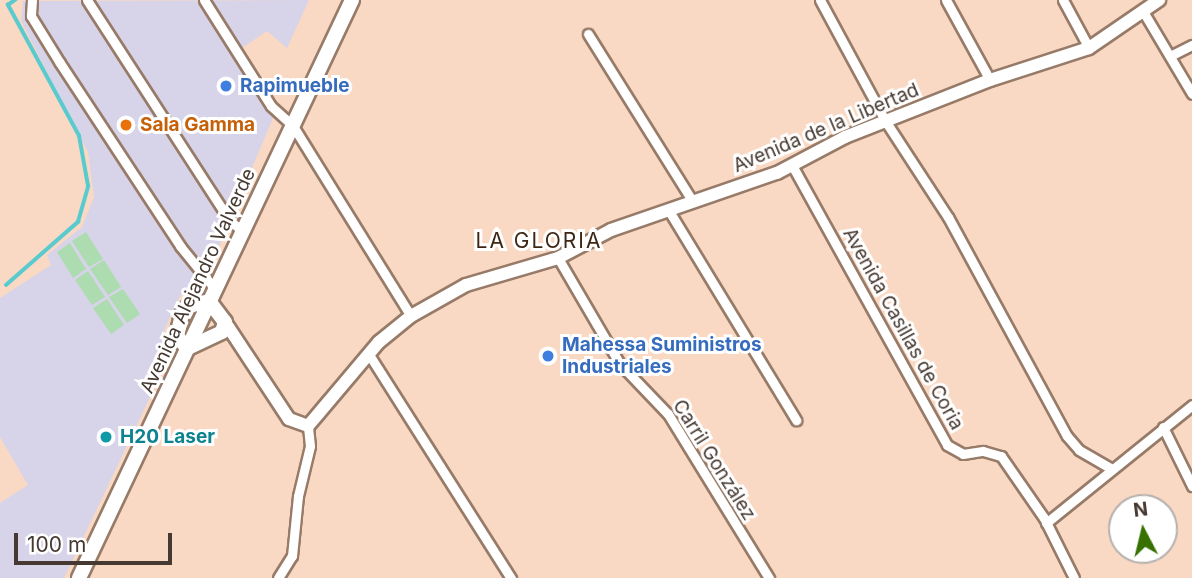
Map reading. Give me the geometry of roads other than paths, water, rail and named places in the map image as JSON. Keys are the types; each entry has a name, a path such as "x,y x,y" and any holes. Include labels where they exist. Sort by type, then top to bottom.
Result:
{"main road":[{"name":"Avenida Alejandro Valverde","path":"79,578 352,0"},
{"path":"187,348 214,339 225,322 212,295"}],"street":[{"path":"32,0 31,16 60,64 212,295"},
{"path":"87,0 230,221 243,231"},
{"path":"204,0 271,106 293,126 411,316"},
{"path":"820,0 886,122 948,217 1067,436 1079,450 1112,469"},
{"path":"946,0 989,80"},
{"path":"1063,0 1090,48"},
{"name":"Avenida de la Libertad","path":"308,426 323,412 368,353 411,316 466,285 558,258 611,230 793,167 845,137 989,80 1090,48 1144,13 1159,0"},
{"path":"1144,13 1192,94"},
{"path":"587,34 693,202"},
{"path":"1170,56 1192,45"},
{"name":"Avenida Casillas de Coria","path":"793,167 947,445 963,454 983,451 1001,456 1046,523 1074,578"},
{"path":"668,211 796,421"},
{"name":"Carril González","path":"558,258 620,364 668,414 769,578"},
{"path":"225,322 289,419 308,426 310,446 298,496 292,556 278,578"},
{"path":"214,339 237,340"},
{"path":"368,353 511,578"},
{"path":"1046,523 1192,405"},
{"path":"1163,427 1192,486"}],"waterway":[{"path":"6,285 78,222 88,186 79,136 8,5 15,0"}],"place":[{"name":"Rapimueble","path":"226,86"},
{"name":"Sala Gamma","path":"126,125"},
{"name":"Mahessa Suministros Industriales","path":"548,356"},
{"name":"H20 Laser","path":"106,437"}],"district":[{"name":"LA GLORIA","path":"539,241"}]}
